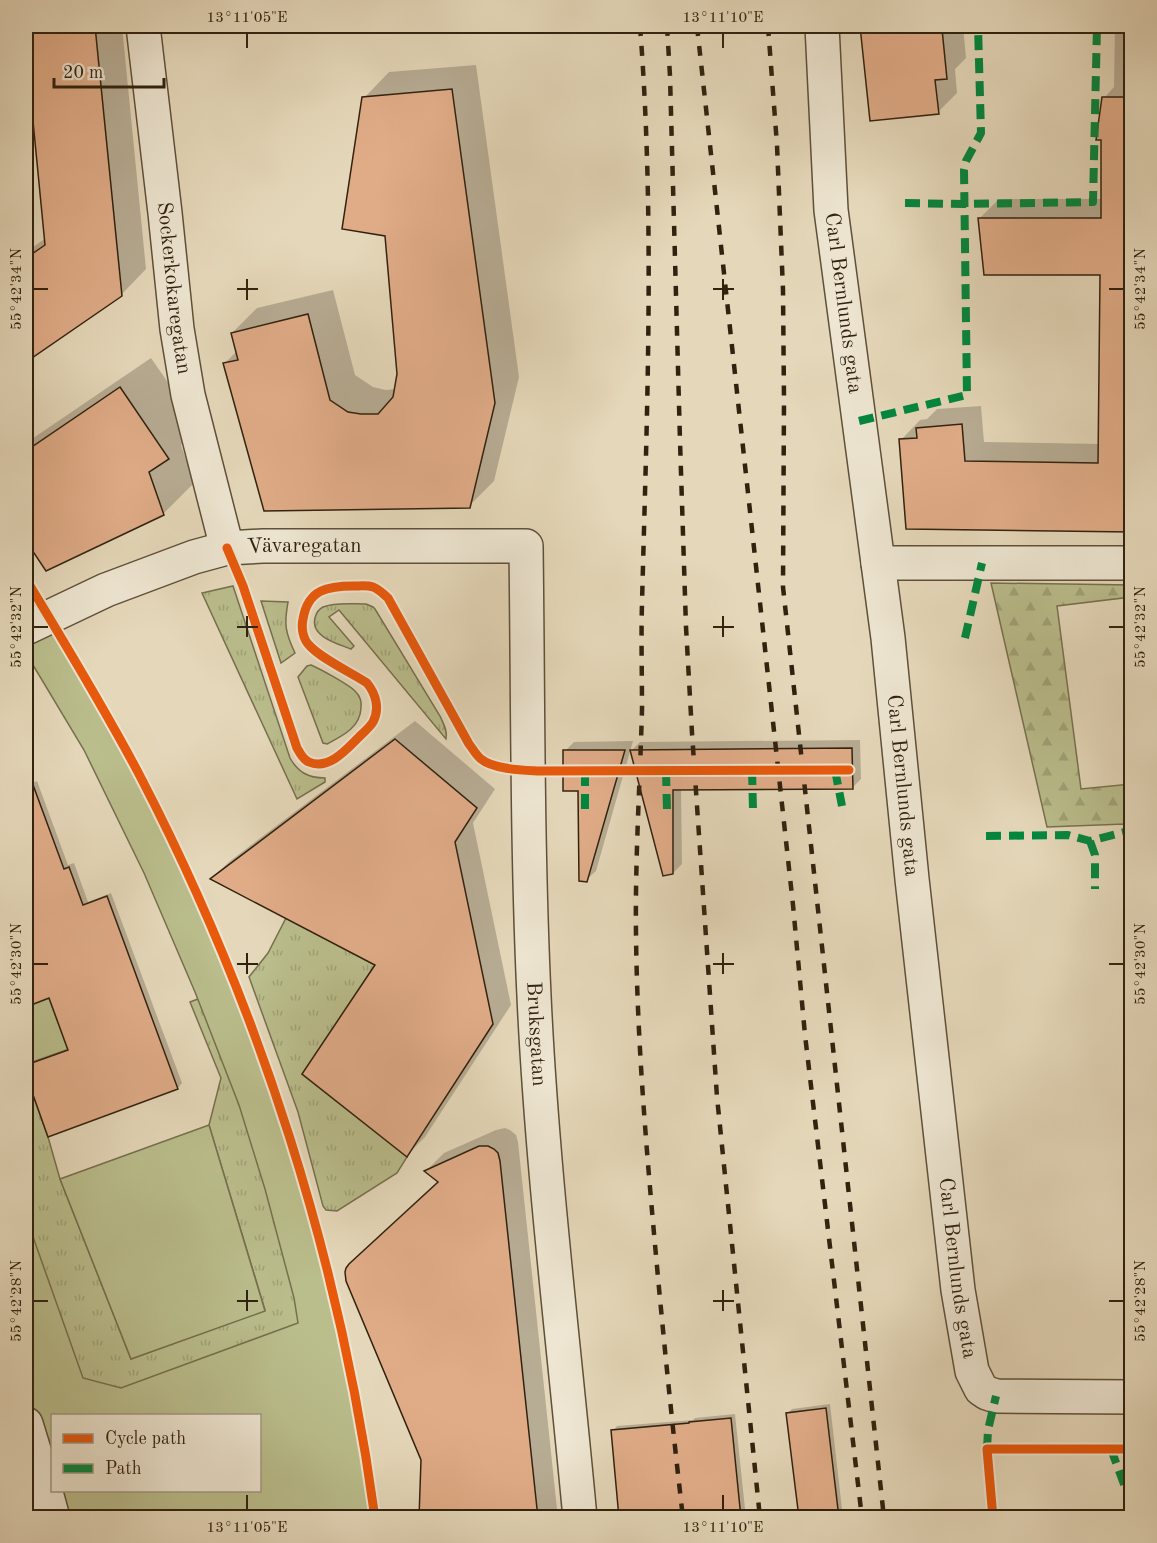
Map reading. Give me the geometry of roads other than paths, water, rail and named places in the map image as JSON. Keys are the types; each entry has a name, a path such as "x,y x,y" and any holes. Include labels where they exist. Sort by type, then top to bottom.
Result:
{"street":[{"name":"Sockerkokaregatan","path":"143,26 177,329 188,395 227,548"},
{"name":"Carl Bernlunds gata","path":"822,26 831,210 888,638 913,891 958,1290 972,1371 981,1389 996,1396 1131,1397"},
{"name":"Vävaregatan","path":"26,628 106,590 194,557 227,548 526,546"},
{"name":"Bruksgatan","path":"526,546 534,995 553,1246 580,1518"},
{"path":"878,563 1131,563"},
{"path":"26,1424 32,1465 53,1518"}],"railway":[{"path":"640,26 645,98 649,242 642,709 636,878 637,969 641,1073 649,1176 683,1518"},
{"path":"667,26 686,627 692,733 717,1097 760,1518"},
{"path":"697,26 793,905 805,1035 862,1518"},
{"path":"768,26 777,145 783,290 783,587 884,1518"}]}
